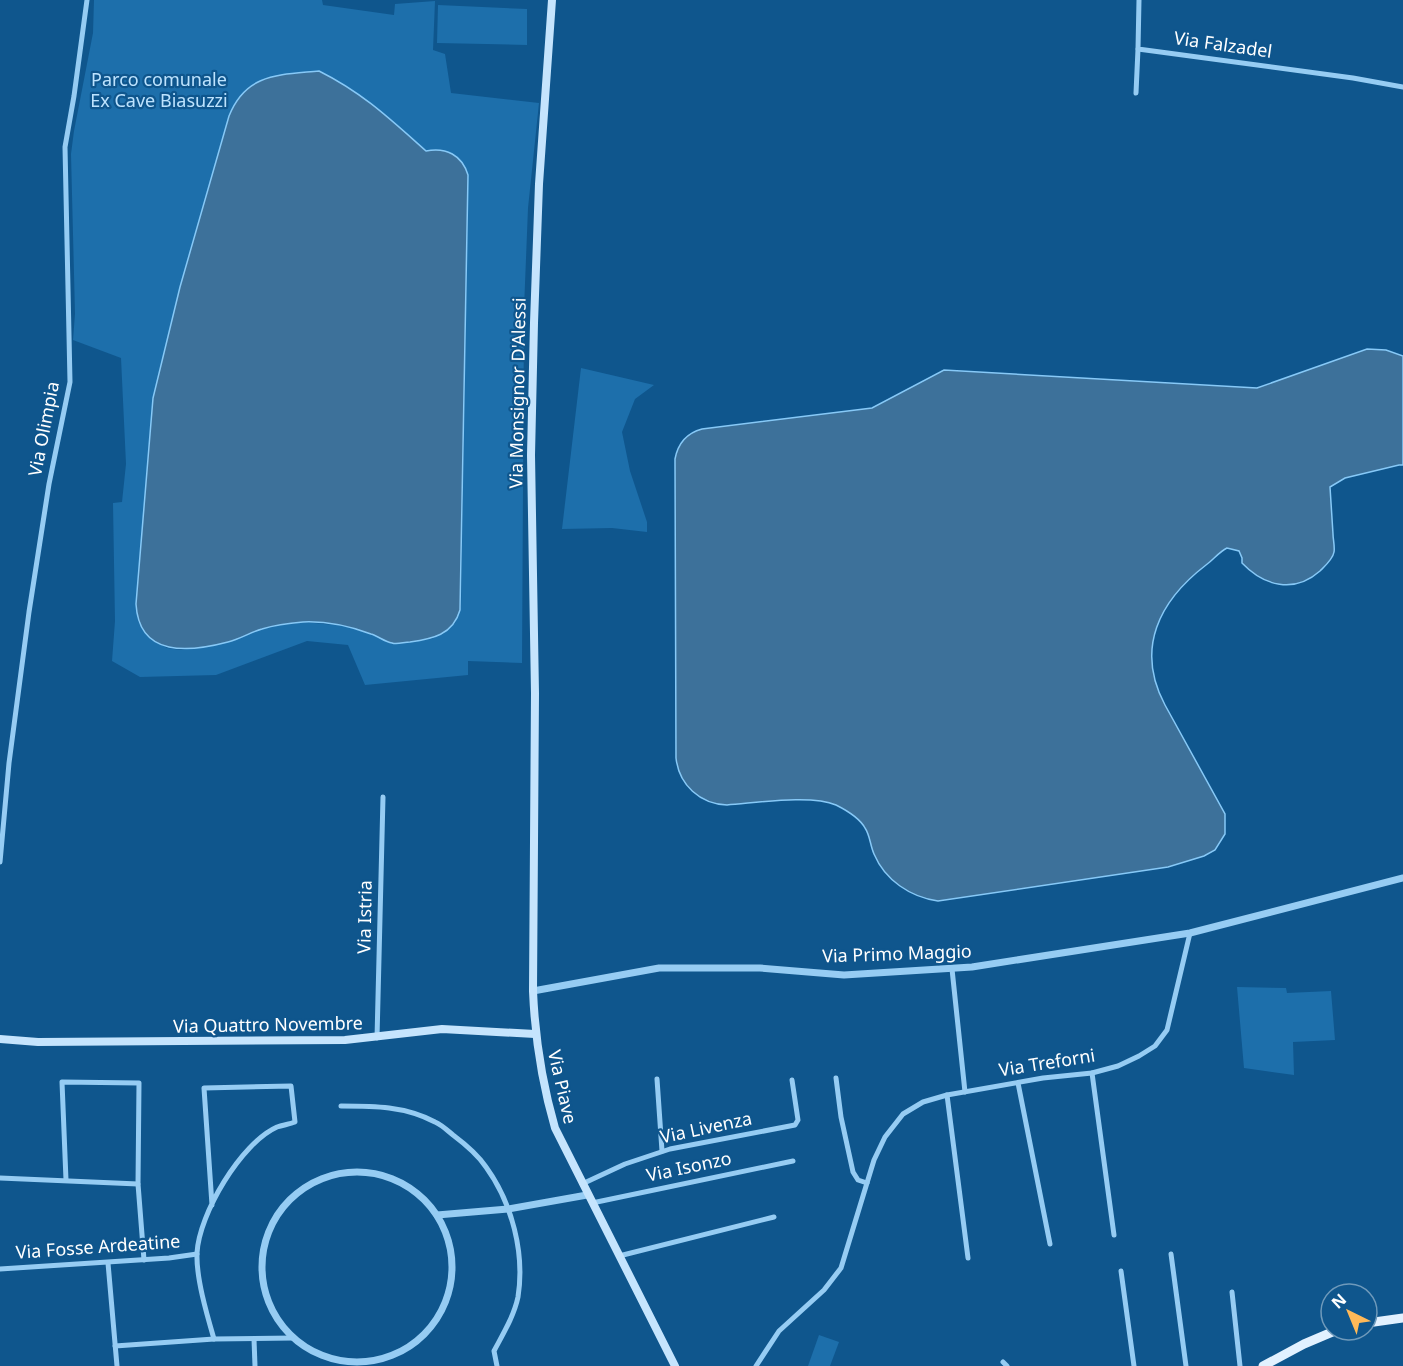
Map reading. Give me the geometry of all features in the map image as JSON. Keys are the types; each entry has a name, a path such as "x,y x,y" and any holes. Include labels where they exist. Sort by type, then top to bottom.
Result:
{"main road":[{"name":"Via Monsignor D'Alessi","path":"534,787 531,455 534,323 539,184 552,0"},
{"name":"Via Piave","path":"534,787 533,991 535,1034 545,1092 555,1128 675,1366"},
{"name":"Via Quattro Novembre","path":"0,1039 38,1042 345,1040 442,1029 535,1034"},
{"path":"1379,1321 1403,1318"},
{"path":"1263,1366 1319,1338"}],"street":[{"name":"Via Olimpia","path":"0,862 9,764 29,612 49,484 70,382 64,147 74,96 87,0"},
{"path":"1136,93 1139,0"},
{"name":"Via Falzadel","path":"1138,49 1353,78 1403,87"},
{"name":"Via Istria","path":"377,1038 383,797"},
{"path":"1190,933 1403,878"},
{"name":"Via Primo Maggio","path":"533,991 659,968 760,968 844,975 952,969 1190,933"},
{"name":"Via Treforni","path":"756,1366 779,1331 824,1290 841,1268 878,1149 893,1125 914,1106 947,1095 1092,1073 1118,1066 1155,1046 1170,1021 1190,933"},
{"path":"952,969 965,1092"},
{"path":"1092,1073 1113,1235"},
{"path":"836,1078 853,1172 858,1180 867,1183"},
{"path":"657,1079 662,1151"},
{"name":"Via Livenza","path":"582,1184 625,1164 662,1151 795,1125 798,1120 792,1080"},
{"path":"66,1180 62,1082 139,1083 138,1184 144,1260"},
{"path":"1018,1083 1050,1244"},
{"path":"212,1205 204,1088 291,1086 295,1122 276,1127 253,1146 232,1170 212,1205 205,1217 197,1254 202,1290 214,1339"},
{"path":"947,1095 968,1258"},
{"path":"342,1107 379,1106 401,1109 436,1122 465,1144 486,1165 514,1225 521,1267 518,1299 507,1328 494,1351 497,1366"},
{"name":"Via Isonzo","path":"591,1203 793,1161"},
{"path":"367,1172 391,1178 414,1190 427,1201 447,1233 452,1253 451,1284 441,1313 421,1337 395,1354 376,1360 336,1363 294,1338 273,1311 265,1287 262,1262 270,1229 278,1214 296,1195 317,1181 333,1175 367,1172"},
{"path":"0,1178 138,1184"},
{"path":"437,1215 508,1209 587,1195"},
{"path":"619,1256 774,1217"},
{"name":"Via Fosse Ardeatine","path":"0,1269 108,1263 197,1254"},
{"path":"1172,1254 1186,1366"},
{"path":"108,1263 117,1366"},
{"path":"1121,1271 1134,1366"},
{"path":"1232,1292 1240,1366"},
{"path":"115,1346 214,1339 294,1338"},
{"path":"254,1339 255,1366"}],"green space":[{"name":"Parco comunale Ex Cave Biasuzzi","path":"94,0 322,0 323,5 394,15 395,4 435,1 433,50 445,54 451,93 539,103 528,208 524,309 522,663 468,661 468,675 365,685 348,645 307,641 216,675 140,677 112,661 115,621 113,503 122,502 126,464 121,358 73,340 75,314 71,154 93,33","holes":["319,71 376,107 426,151 446,152 463,163 468,189 461,606 455,623 443,634 431,639 393,644 345,626 304,622 263,628 230,642 181,650 167,648 151,639 138,621 136,610 153,398 180,287 229,116 245,91 265,79"]},
{"path":"438,5 527,9 527,45 437,43"},
{"path":"581,368 654,385 635,399 622,432 630,471 647,522 647,532 612,528 562,529"},
{"path":"1237,987 1286,988 1287,993 1331,991 1335,1040 1293,1042 1294,1075 1244,1068"},
{"path":"819,1335 839,1342 830,1366 808,1366"}],"shaded area":[{"path":"319,71 363,98 426,151 440,150 452,154 462,162 468,175 460,610 452,625 441,634 398,644 346,626 303,622 282,624 258,630 232,641 198,648 169,647 156,642 146,634 139,622 136,604 153,398 180,287 229,116 236,102 245,91 265,79"},
{"path":"1367,349 1386,350 1403,356 1403,465 1345,478 1330,487 1334,552 1326,565 1310,578 1290,585 1269,582 1242,563 1239,551 1227,548 1176,594 1164,610 1157,628 1152,646 1152,665 1156,684 1165,705 1225,814 1225,834 1215,850 1204,856 1168,867 938,901 918,896 892,879 879,863 863,825 836,805 812,800 717,804 692,791 681,777 676,758 675,459 678,448 692,433 702,429 872,408 944,370 1257,388"}]}
